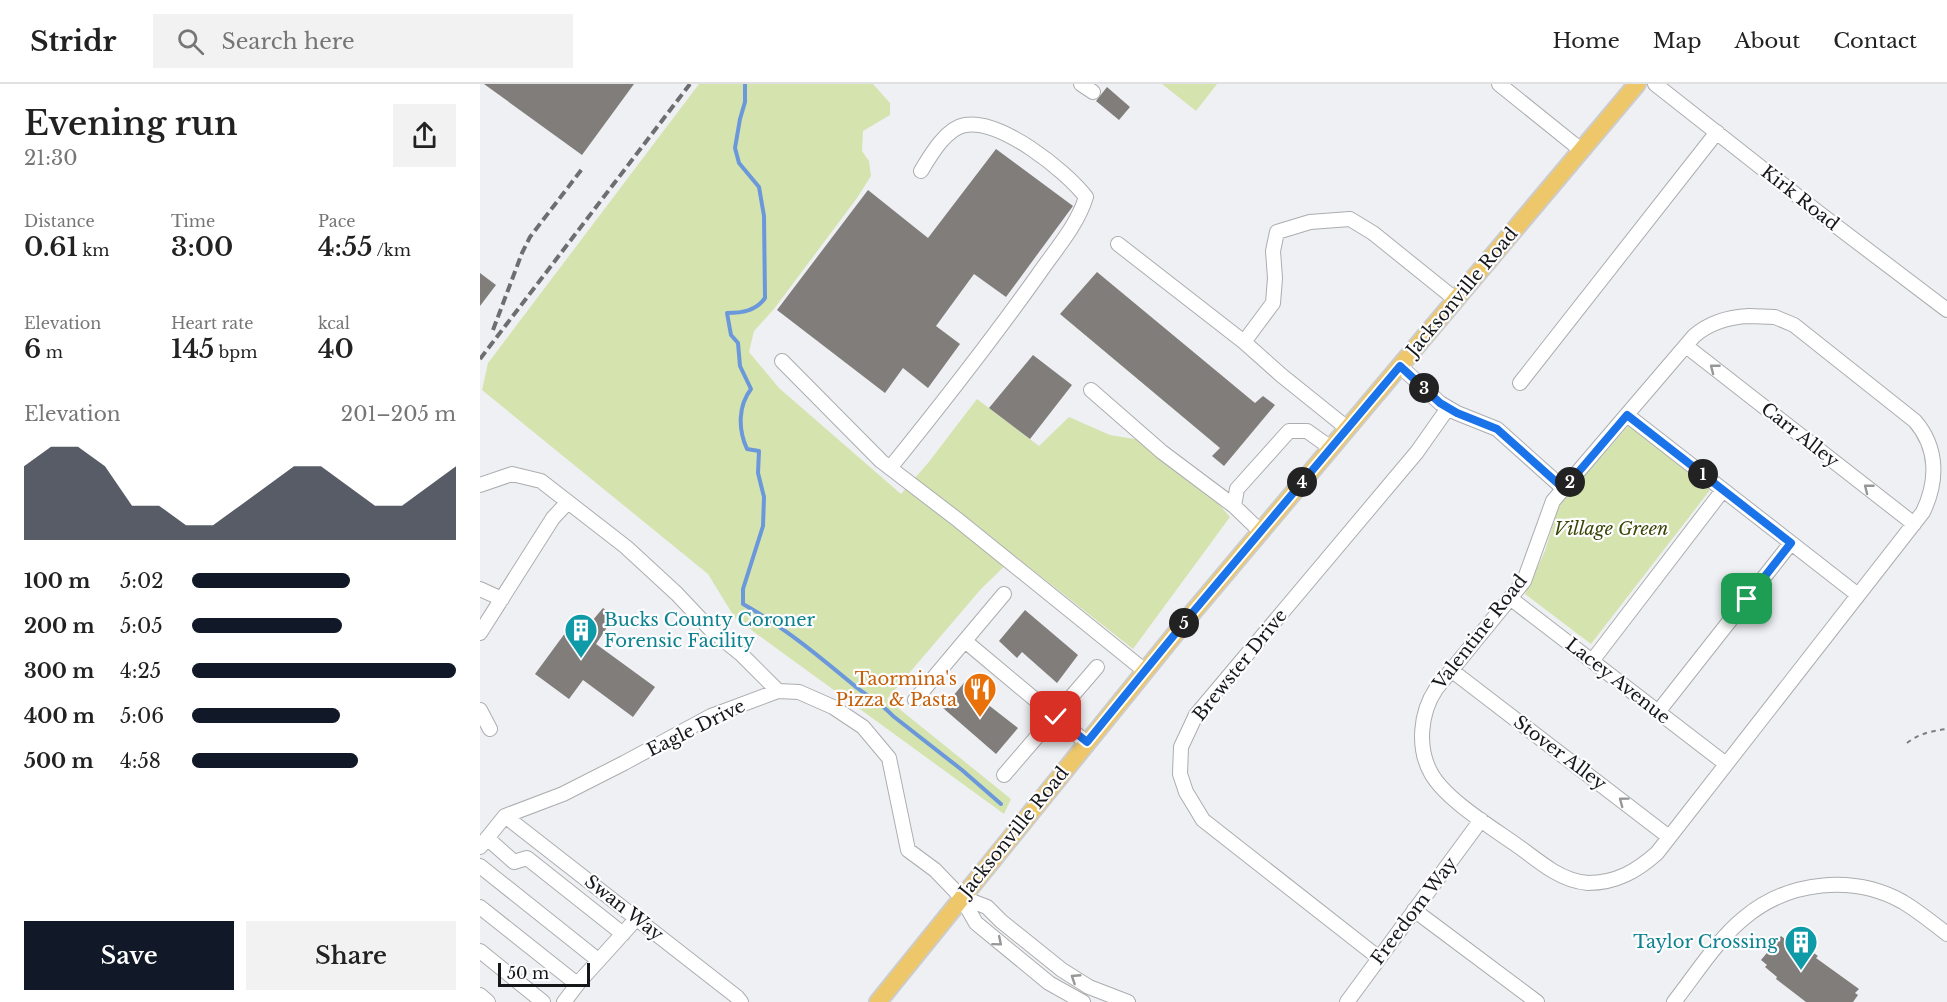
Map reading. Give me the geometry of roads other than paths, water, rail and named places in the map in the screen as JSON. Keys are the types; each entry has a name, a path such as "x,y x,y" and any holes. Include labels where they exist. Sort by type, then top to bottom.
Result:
{"main road":[{"name":"Jacksonville Road","path":"878,1002 1145,671 1455,298 1637,84"}],"street":[{"path":"1499,84 1581,150"},
{"name":"Kirk Road","path":"1655,84 1819,213 1945,303"},
{"path":"890,468 948,398 1028,288 1081,213 1086,197 1074,182 1015,138 985,125 963,125 940,141 921,171"},
{"path":"1520,383 1717,132"},
{"path":"1244,342 1273,303 1275,278 1273,251 1278,232 1310,222 1350,219 1373,233 1455,298"},
{"path":"1118,244 1244,342 1347,428"},
{"name":"Valentine Road","path":"1775,317 1802,330 1915,421 1932,452 1934,472 1928,501 1914,524 1657,852 1623,878 1588,883 1579,882 1553,871 1444,790 1431,772 1424,752 1422,730 1426,707 1436,690 1524,581 1553,501 1627,415 1704,328 1727,318 1775,317"},
{"name":"Carr Alley","path":"1686,346 1914,524"},
{"path":"782,361 890,468 1145,671"},
{"path":"1400,366 1448,408 1497,429 1564,489"},
{"path":"1091,390 1162,452 1234,506 1261,532"},
{"name":"Brewster Drive","path":"1379,958 1203,820 1180,774 1181,747 1196,715 1417,452 1448,408"},
{"path":"1627,415 1858,595"},
{"path":"1234,506 1237,489 1289,431 1307,431 1330,448"},
{"path":"480,485 512,474 541,481 626,547 677,594 710,629 741,654 778,690 799,692 833,707 863,727 889,758 908,850 935,870 961,897 976,923 1049,983 1083,1002"},
{"path":"1592,660 1723,490"},
{"path":"480,633 553,518 567,503"},
{"path":"1658,712 1791,543"},
{"path":"480,589 501,599"},
{"path":"915,700 1004,594"},
{"name":"Lacey Avenue","path":"1510,598 1726,764"},
{"path":"965,641 1087,742"},
{"path":"1004,775 1097,668"},
{"name":"Stover Alley","path":"1451,670 1669,837"},
{"name":"Eagle Drive","path":"505,816 563,794 711,716 778,690"},
{"path":"480,710 490,729"},
{"path":"505,816 483,843 514,862 527,858 623,933"},
{"name":"Swan Way","path":"505,816 638,918 741,1002"},
{"name":"Freedom Way","path":"1347,1002 1482,820"},
{"path":"480,866 598,960"},
{"path":"1674,1002 1735,926 1767,902 1799,889 1836,884 1865,887 1904,903 1947,934"},
{"path":"961,897 987,907 1062,970 1089,987 1128,1002"},
{"path":"480,907 577,984"},
{"path":"1414,910 1537,1002"},
{"path":"564,1002 598,960 638,918"},
{"path":"480,951 543,1002"},
{"path":"480,995 488,1002"}],"waterway":[{"path":"745,84 745,102 735,148 739,163 759,187 764,216 765,298 757,306 748,310 727,313 731,335 738,343 740,366 751,389 742,410 742,434 747,449 759,451 758,473 764,497 763,526 743,589 743,604 787,632 880,704 1001,804"}],"railway":[{"path":"480,359 690,84"},
{"path":"493,330 530,237 582,169"}],"place":[{"name":"Bucks County Coroner Forensic Facility","path":"581,659"},
{"name":"Taormina's Pizza & Pasta","path":"980,718"},
{"name":"Taylor Crossing","path":"1801,971"}],"park label":[{"name":"Village Green","path":"1611,529"}]}
